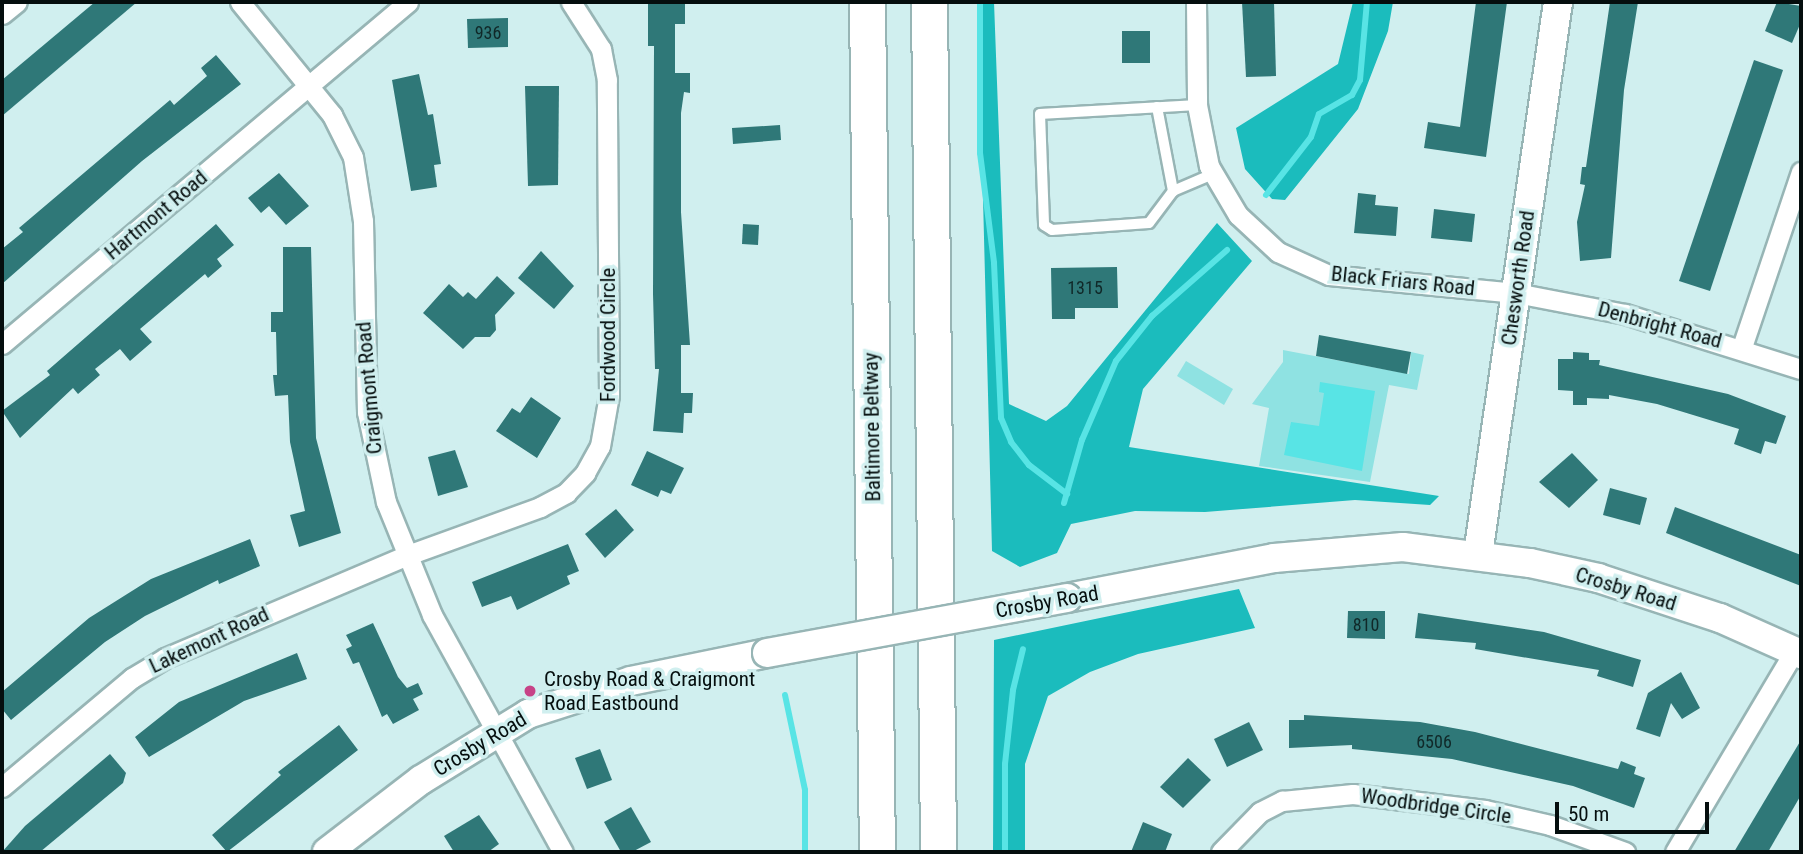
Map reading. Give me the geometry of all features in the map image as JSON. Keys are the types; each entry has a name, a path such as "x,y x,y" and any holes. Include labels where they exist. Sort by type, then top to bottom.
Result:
{"highway":[{"name":"Baltimore Beltway","path":"867,2 877,852"},
{"path":"929,2 938,852"}],"main road":[{"name":"Chesworth Road","path":"1478,554 1558,2"},
{"name":"Crosby Road","path":"327,852 421,780 528,714 618,685 767,653 1274,558 1403,547 1478,554 1598,579 1720,618 1798,652"}],"street":[{"path":"2,15 17,2"},
{"name":"Craigmont Road","path":"240,2 310,85 345,137 360,184 367,412 374,458 405,556 455,660 563,852"},
{"path":"310,85 408,2"},
{"name":"Fordwood Circle","path":"405,556 540,507 566,493 585,473 600,446 609,395 607,80 601,49 571,2"},
{"name":"Black Friars Road","path":"1196,2 1197,105 1201,138 1213,174 1238,215 1278,252 1303,266 1365,280 1516,293"},
{"name":"Hartmont Road","path":"2,344 310,85"},
{"path":"1742,347 1801,172"},
{"name":"Denbright Road","path":"1516,293 1625,314 1742,347 1801,369"},
{"name":"Lakemont Road","path":"2,787 132,678 165,658 405,556"},
{"path":"1675,852 1798,652"},
{"name":"Woodbridge Circle","path":"1221,852 1260,812 1282,801 1353,794 1485,810 1550,825 1625,852"}],"lane":[{"path":"1197,105 1041,114 1044,225 1052,230 1149,223 1173,191 1213,174"},
{"path":"1157,107 1173,191"}],"shaded area":[{"path":"978,2 994,2 1009,404 1046,421 1067,406 1217,223 1252,261 1143,389 1129,447 1439,496 1430,505 1355,500 1205,512 1135,511 1071,524 1057,553 1020,567 992,551"},
{"path":"1353,2 1393,2 1388,31 1358,109 1285,200 1272,199 1245,169 1236,128 1338,64"},
{"path":"1283,350 1409,374 1411,352 1424,355 1417,390 1389,385 1370,482 1259,466 1269,408 1252,404 1283,362"},
{"path":"1186,361 1233,389 1224,405 1177,376"},
{"path":"1320,382 1375,391 1362,471 1284,455 1291,422 1319,426 1324,393 1319,392"},
{"path":"1239,589 1255,628 1138,654 1090,672 1048,696 1025,764 1025,852 993,852 994,640"}],"building":[{"path":"95,2 137,2 2,116 2,80"},
{"path":"685,2 685,24 675,24 675,73 690,73 690,93 684,92 681,113 681,212 690,345 681,345 681,393 693,393 692,413 684,413 683,433 653,431 659,369 655,369 653,294 654,46 648,46 648,4"},
{"path":"1242,2 1274,2 1276,76 1246,77"},
{"path":"1476,2 1507,2 1486,157 1424,148 1428,122 1460,127"},
{"path":"1610,2 1638,2 1624,90 1611,258 1580,261 1577,222 1585,185 1580,184 1582,167 1586,167"},
{"path":"1777,2 1801,6 1801,22 1792,43 1765,31"},
{"path":"508,18 508,47 468,48 467,19"},
{"path":"1122,31 1150,31 1150,63 1122,63"},
{"path":"216,55 241,84 142,161 2,284 2,249 23,232 19,228 170,100 174,105 207,76 201,68"},
{"path":"1754,60 1783,70 1710,291 1679,281"},
{"path":"419,74 428,115 433,114 441,164 434,165 437,187 411,191 392,80"},
{"path":"525,86 559,86 558,185 528,186"},
{"path":"780,125 781,140 733,144 732,128"},
{"path":"279,173 309,206 286,225 269,206 261,213 248,198"},
{"path":"1358,193 1376,195 1375,205 1398,207 1396,236 1354,233"},
{"path":"1434,209 1475,214 1472,242 1431,238"},
{"path":"216,224 234,245 217,259 222,266 208,278 205,274 140,329 152,342 130,361 120,349 95,369 100,375 78,394 73,388 20,438 2,411 50,375 47,371"},
{"path":"743,224 759,225 758,245 742,244"},
{"path":"283,247 311,247 316,438 341,533 299,547 290,515 305,511 290,442 288,395 275,396 273,375 277,375 276,332 271,332 271,312 283,312"},
{"path":"541,251 574,286 554,309 518,278"},
{"path":"1117,267 1118,308 1075,308 1075,319 1052,319 1051,268"},
{"path":"497,276 515,293 495,315 496,330 490,337 475,337 463,349 423,313 449,284 463,297 468,292 476,299"},
{"path":"1319,335 1411,352 1407,374 1316,356"},
{"path":"1573,352 1589,353 1589,360 1600,360 1599,365 1728,394 1786,416 1776,444 1765,441 1761,454 1734,444 1739,429 1657,404 1609,395 1609,399 1587,398 1587,405 1573,405 1573,391 1558,390 1558,359 1573,359"},
{"path":"531,397 561,418 537,458 496,431 512,408 520,413"},
{"path":"455,450 468,487 438,496 428,457"},
{"path":"647,451 684,468 671,494 661,490 658,497 631,485"},
{"path":"1572,453 1598,480 1569,508 1539,482"},
{"path":"1610,488 1647,498 1640,525 1603,515"},
{"path":"1675,507 1801,555 1801,586 1666,533"},
{"path":"616,509 634,530 605,558 585,534"},
{"path":"250,539 260,566 219,584 218,580 145,616 105,642 11,720 2,709 2,692 89,618 151,579"},
{"path":"568,544 579,571 567,576 570,584 517,610 511,596 482,607 472,582"},
{"path":"1348,611 1385,611 1385,639 1347,638"},
{"path":"1418,613 1544,632 1641,660 1633,687 1597,676 1599,670 1475,649 1476,643 1415,638"},
{"path":"373,623 398,677 407,688 418,683 423,694 413,699 419,710 393,724 387,714 382,717 359,662 353,664 346,649 352,646 346,635"},
{"path":"297,653 307,679 244,701 149,757 135,737 179,702"},
{"path":"1681,672 1700,708 1682,719 1671,703 1660,737 1636,729 1648,693"},
{"path":"1304,715 1420,722 1475,732 1618,769 1621,761 1636,767 1634,774 1645,778 1634,808 1573,786 1452,759 1352,749 1352,745 1289,748 1289,720 1304,720"},
{"path":"1249,722 1263,750 1227,767 1214,739"},
{"path":"339,725 358,750 227,852 212,835 281,775 278,772"},
{"path":"1801,740 1801,795 1768,852 1734,852"},
{"path":"600,749 612,780 587,789 575,758"},
{"path":"110,754 126,773 123,783 40,852 2,852 25,826"},
{"path":"1188,758 1211,780 1183,808 1160,787"},
{"path":"631,807 651,842 632,852 621,852 604,822"},
{"path":"479,815 499,844 488,852 454,852 444,836"},
{"path":"1143,822 1172,834 1165,852 1131,852"}],"waterway":[{"path":"980,2 980,153 994,263 1001,418 1011,442 1029,465 1067,494"},
{"path":"1266,195 1311,137 1319,114 1352,95 1360,80 1367,2"},
{"path":"1064,503 1082,440 1116,361 1152,316 1227,250"},
{"path":"1005,852 1005,764 1013,690 1023,649"},
{"path":"785,695 805,790 805,852"}],"place":[{"name":"Crosby Road & Craigmont Road Eastbound","path":"530,691"}]}
